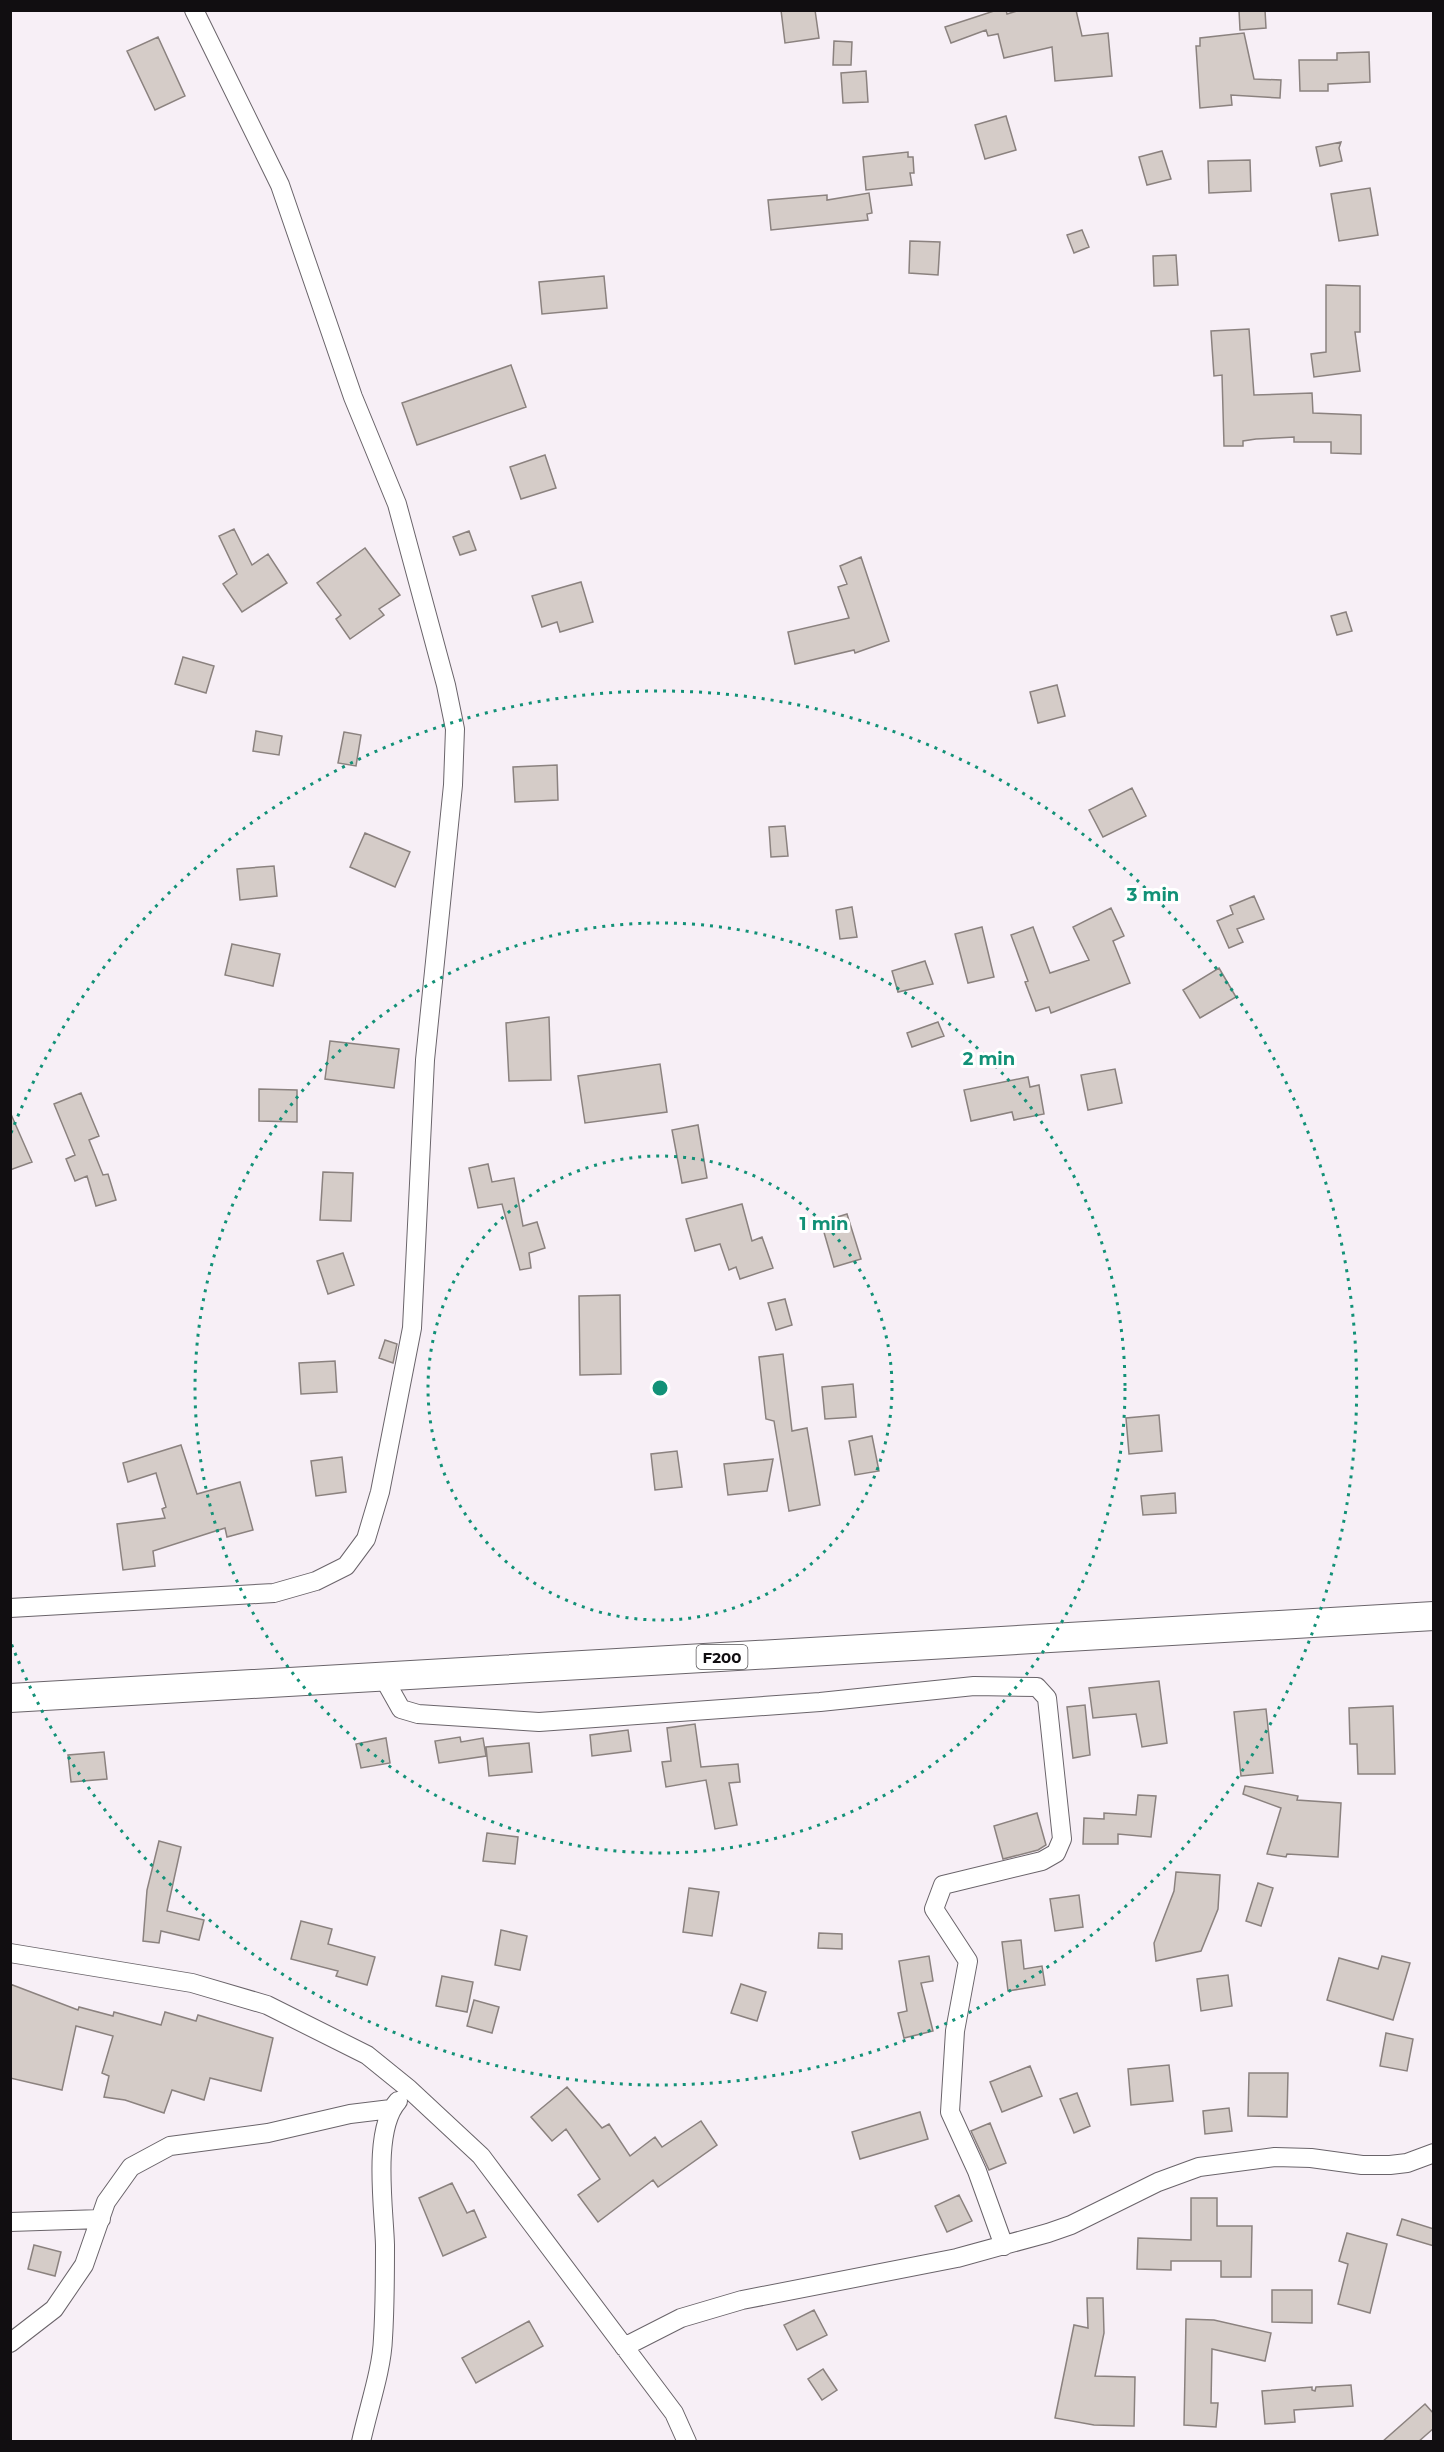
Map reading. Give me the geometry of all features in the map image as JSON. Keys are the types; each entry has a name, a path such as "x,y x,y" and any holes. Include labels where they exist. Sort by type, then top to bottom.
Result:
{"main road":[{"name":"F200","path":"10,1698 1434,1616"}],"street":[{"path":"10,1608 274,1593 316,1581 346,1566 366,1539 372,1520 412,1328 424,1060 453,785 455,729 446,685 411,552 386,474 353,397 280,185 194,10"},
{"path":"383,1677 401,1709 418,1714 539,1722 820,1702 974,1686 1037,1687 1047,1698 1062,1839 1056,1853 1042,1861 943,1885 934,1909 968,1961 955,2031 950,2112 977,2170 1004,2246"},
{"path":"10,1953 192,1983 267,2005 367,2055 409,2089 481,2156 674,2413 687,2442"},
{"path":"361,2442 383,2341 385,2245 381,2172 391,2109 409,2089"},
{"path":"10,2343 54,2308 84,2265 106,2202 130,2167 170,2146 268,2133 350,2114 391,2109"},
{"path":"624,2347 681,2318 742,2301 957,2258 1004,2246 1071,2225 1158,2182 1199,2167 1275,2157 1311,2158 1362,2165 1390,2165 1407,2163 1434,2152"},
{"path":"10,2222 100,2219"}],"building":[{"path":"781,10 815,10 819,38 785,43"},
{"path":"997,10 1006,10 1007,14 1020,10 1076,10 1082,36 1108,33 1112,76 1055,81 1052,47 1004,58 998,34 988,36 986,30 951,43 945,27"},
{"path":"1239,10 1265,10 1266,28 1240,30"},
{"path":"1244,33 1254,79 1281,80 1280,98 1231,95 1232,105 1200,108 1196,46 1200,46 1200,38"},
{"path":"158,37 185,96 155,110 127,51"},
{"path":"834,41 852,42 851,65 833,65"},
{"path":"1369,52 1370,82 1328,84 1328,91 1300,91 1299,60 1337,60 1337,53"},
{"path":"866,71 868,102 843,103 841,73"},
{"path":"1006,116 1016,150 985,159 975,125"},
{"path":"1341,142 1339,148 1342,161 1320,166 1316,147"},
{"path":"1162,151 1171,179 1147,185 1139,157"},
{"path":"908,152 908,157 913,157 914,173 910,173 912,185 866,190 863,157"},
{"path":"1250,160 1251,191 1209,193 1208,161"},
{"path":"1370,188 1378,235 1339,241 1331,194"},
{"path":"869,193 872,213 867,214 868,220 771,230 768,200 827,195 827,200"},
{"path":"1082,230 1089,247 1074,253 1067,235"},
{"path":"910,241 940,242 938,275 909,273"},
{"path":"1176,255 1178,285 1154,286 1153,256"},
{"path":"604,276 607,308 542,314 539,282"},
{"path":"1326,285 1360,286 1360,332 1355,332 1360,371 1314,377 1311,354 1326,352"},
{"path":"1249,329 1254,395 1312,393 1313,413 1361,415 1361,454 1331,453 1331,442 1294,442 1294,437 1256,439 1243,441 1243,446 1224,446 1222,375 1214,376 1211,331"},
{"path":"511,365 526,407 417,445 402,403"},
{"path":"545,455 556,488 521,499 510,467"},
{"path":"234,529 252,565 268,554 287,583 242,612 223,584 237,574 219,536"},
{"path":"469,531 476,550 460,555 453,537"},
{"path":"365,548 400,595 379,609 384,615 350,639 336,619 341,615 317,583"},
{"path":"861,557 889,641 855,653 854,650 795,664 788,632 849,618 838,587 847,584 840,566"},
{"path":"581,582 593,622 560,632 557,622 542,627 532,596"},
{"path":"1346,612 1352,631 1337,635 1331,616"},
{"path":"183,657 214,666 206,693 175,684"},
{"path":"1057,685 1065,716 1038,723 1030,692"},
{"path":"256,731 282,736 279,755 253,751"},
{"path":"344,732 361,735 356,766 338,763"},
{"path":"557,765 558,800 515,802 513,767"},
{"path":"1132,788 1146,816 1103,837 1089,810"},
{"path":"785,826 788,856 771,857 769,827"},
{"path":"365,833 410,852 395,887 350,867"},
{"path":"274,866 277,896 240,900 237,869"},
{"path":"1254,896 1264,919 1237,929 1243,942 1229,948 1217,921 1233,914 1230,906"},
{"path":"852,907 857,937 840,939 836,910"},
{"path":"1111,908 1124,936 1113,941 1130,983 1051,1013 1049,1007 1036,1011 1011,935 1033,927 1050,973 1089,960 1073,927"},
{"path":"982,927 994,977 968,983 955,934"},
{"path":"232,944 280,954 273,986 225,975"},
{"path":"925,961 933,984 898,992 892,971"},
{"path":"1219,968 1236,997 1200,1018 1183,990"},
{"path":"549,1017 551,1080 509,1081 506,1023"},
{"path":"938,1022 944,1036 912,1047 907,1033"},
{"path":"330,1041 399,1049 394,1088 325,1079"},
{"path":"660,1064 667,1112 585,1123 578,1076"},
{"path":"1115,1069 1122,1103 1088,1110 1081,1075"},
{"path":"1028,1077 1030,1087 1039,1085 1044,1114 1014,1120 1012,1112 971,1121 964,1090"},
{"path":"259,1089 297,1090 297,1122 259,1121"},
{"path":"81,1093 99,1136 89,1140 103,1175 108,1174 116,1200 96,1206 87,1176 75,1181 66,1159 75,1155 54,1104"},
{"path":"10,1112 32,1162 10,1170"},
{"path":"698,1125 707,1178 682,1183 672,1130"},
{"path":"488,1164 492,1182 514,1178 523,1226 537,1222 545,1248 529,1253 531,1268 520,1270 502,1204 478,1208 469,1168"},
{"path":"323,1172 353,1173 351,1221 320,1220"},
{"path":"742,1204 752,1241 762,1237 773,1268 740,1279 736,1267 729,1270 720,1244 695,1251 686,1219"},
{"path":"847,1214 861,1259 834,1267 821,1222"},
{"path":"343,1253 354,1285 328,1294 317,1261"},
{"path":"620,1295 621,1374 580,1375 579,1296"},
{"path":"785,1299 792,1325 776,1330 768,1303"},
{"path":"385,1340 397,1344 393,1363 379,1358"},
{"path":"783,1354 792,1431 807,1428 820,1505 789,1511 774,1421 766,1419 759,1357"},
{"path":"335,1361 337,1392 301,1394 299,1363"},
{"path":"853,1384 856,1417 825,1419 822,1387"},
{"path":"1159,1415 1162,1451 1129,1454 1126,1418"},
{"path":"872,1436 879,1471 855,1475 849,1441"},
{"path":"181,1445 197,1494 240,1482 253,1530 227,1537 225,1528 153,1551 155,1566 123,1570 117,1524 165,1518 162,1509 166,1507 156,1473 128,1482 123,1463"},
{"path":"677,1451 682,1487 655,1490 651,1454"},
{"path":"342,1457 346,1492 316,1496 311,1461"},
{"path":"773,1459 767,1491 728,1495 724,1464"},
{"path":"1175,1493 1176,1513 1143,1515 1141,1496"},
{"path":"1159,1681 1167,1743 1142,1747 1136,1714 1093,1718 1089,1688"},
{"path":"1085,1705 1090,1755 1073,1758 1067,1707"},
{"path":"1393,1706 1395,1774 1358,1774 1357,1744 1350,1744 1349,1708"},
{"path":"1266,1709 1273,1773 1241,1776 1234,1712"},
{"path":"695,1724 701,1767 738,1764 740,1782 729,1783 737,1825 715,1829 706,1780 666,1787 662,1762 671,1761 667,1728"},
{"path":"628,1730 631,1751 592,1756 590,1735"},
{"path":"460,1737 461,1742 483,1738 486,1756 439,1763 435,1741"},
{"path":"386,1738 390,1763 361,1768 356,1744"},
{"path":"529,1743 532,1772 489,1776 486,1747"},
{"path":"104,1752 107,1779 71,1782 68,1755"},
{"path":"1245,1786 1298,1796 1297,1800 1341,1803 1338,1857 1287,1854 1286,1857 1267,1854 1281,1808 1243,1794"},
{"path":"1138,1795 1156,1796 1151,1837 1118,1834 1118,1844 1083,1844 1084,1818 1104,1819 1104,1813 1136,1815"},
{"path":"1037,1813 1046,1845 1038,1850 1003,1859 994,1826"},
{"path":"487,1833 518,1837 515,1864 483,1861"},
{"path":"159,1841 181,1847 167,1911 204,1920 199,1940 161,1931 159,1943 143,1941 147,1890"},
{"path":"1176,1872 1220,1875 1218,1909 1201,1951 1156,1961 1154,1943 1174,1891"},
{"path":"1258,1883 1273,1888 1261,1926 1246,1921"},
{"path":"689,1888 719,1892 712,1936 683,1932"},
{"path":"1079,1895 1083,1927 1055,1931 1050,1899"},
{"path":"301,1921 332,1929 328,1944 375,1957 367,1985 336,1976 338,1971 291,1959"},
{"path":"501,1930 527,1936 520,1970 495,1965"},
{"path":"819,1933 842,1934 842,1949 818,1948"},
{"path":"1021,1940 1024,1969 1042,1966 1045,1985 1008,1991 1002,1942"},
{"path":"929,1956 933,1981 921,1983 933,2031 904,2038 898,2013 907,2011 899,1961"},
{"path":"1382,1956 1410,1963 1393,2020 1327,2000 1339,1958 1378,1969"},
{"path":"1228,1975 1232,2006 1201,2011 1197,1979"},
{"path":"442,1976 473,1982 467,2012 436,2006"},
{"path":"10,1984 78,2010 79,2007 113,2016 114,2012 161,2025 165,2012 196,2021 198,2015 273,2038 261,2091 210,2078 204,2100 172,2090 164,2113 125,2100 104,2097 109,2076 102,2073 113,2036 76,2026 62,2090 10,2078"},
{"path":"741,1984 766,1992 757,2021 731,2013"},
{"path":"474,2000 499,2007 492,2033 467,2026"},
{"path":"1386,2033 1413,2039 1407,2071 1380,2066"},
{"path":"1169,2065 1173,2101 1131,2105 1128,2069"},
{"path":"1030,2066 1042,2096 1002,2112 990,2082"},
{"path":"1249,2073 1288,2073 1287,2117 1248,2116"},
{"path":"567,2087 602,2128 609,2124 630,2156 655,2137 662,2147 701,2121 717,2145 658,2187 653,2180 598,2222 578,2195 600,2179 566,2129 552,2141 531,2117"},
{"path":"1077,2093 1090,2126 1074,2133 1060,2099"},
{"path":"1229,2108 1232,2131 1205,2134 1203,2111"},
{"path":"920,2112 928,2139 860,2159 852,2132"},
{"path":"990,2123 1006,2163 989,2170 971,2131"},
{"path":"452,2183 467,2213 474,2210 486,2237 443,2256 419,2198"},
{"path":"959,2195 972,2221 947,2232 935,2206"},
{"path":"1191,2198 1217,2198 1217,2226 1252,2226 1251,2277 1221,2277 1221,2261 1171,2261 1171,2270 1137,2269 1138,2238 1191,2240"},
{"path":"1402,2219 1434,2229 1434,2246 1397,2235"},
{"path":"1347,2233 1387,2244 1370,2313 1338,2304 1348,2264 1339,2261"},
{"path":"34,2245 61,2252 55,2276 28,2269"},
{"path":"1272,2290 1312,2290 1312,2323 1272,2322"},
{"path":"1087,2298 1103,2298 1104,2333 1095,2376 1135,2377 1134,2426 1094,2425 1055,2418 1074,2325 1088,2328"},
{"path":"814,2310 827,2335 797,2350 784,2325"},
{"path":"1186,2319 1214,2320 1271,2333 1265,2361 1212,2349 1211,2403 1218,2403 1216,2427 1184,2425"},
{"path":"529,2321 543,2346 476,2383 462,2358"},
{"path":"823,2369 837,2390 822,2400 808,2379"},
{"path":"1351,2385 1353,2406 1294,2410 1295,2422 1265,2424 1262,2391 1312,2387 1315,2391 1316,2387"},
{"path":"1425,2404 1434,2414 1434,2428 1418,2442 1382,2442"}]}
